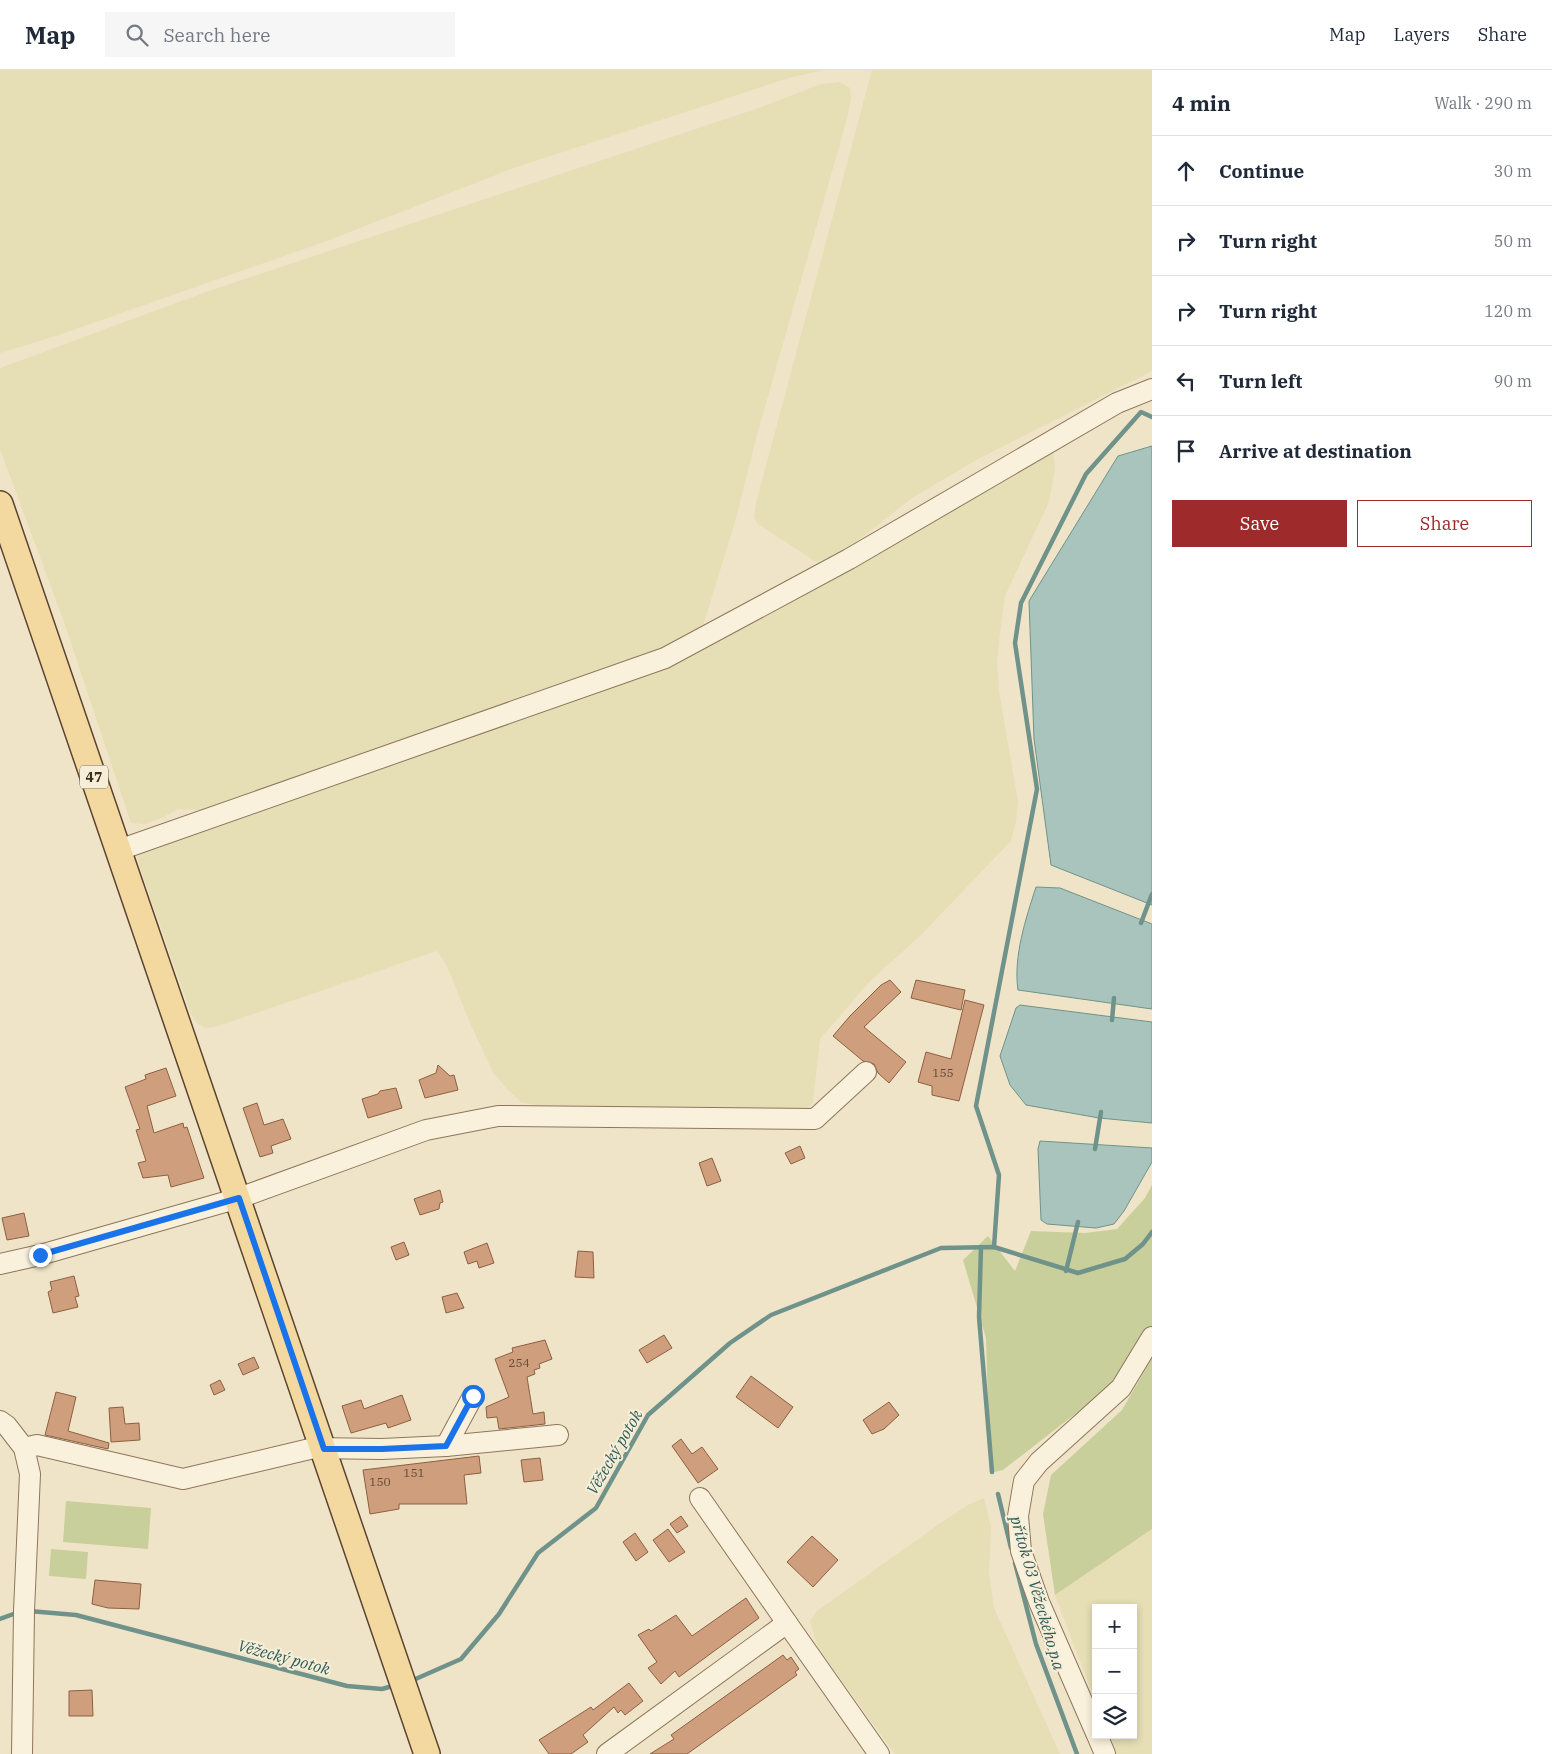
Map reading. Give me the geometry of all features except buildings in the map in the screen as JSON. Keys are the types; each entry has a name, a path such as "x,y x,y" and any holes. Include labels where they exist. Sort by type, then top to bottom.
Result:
{"main road":[{"name":"47","path":"0,504 239,1198 427,1754"}],"street":[{"path":"119,850 665,658 849,559 1117,403 1152,389"},
{"path":"0,1264 40,1255 239,1198 426,1130 498,1116 815,1119 866,1072"},
{"path":"1092,1725 1039,1602 1021,1551 1018,1516 1024,1481 1039,1462 1121,1388 1152,1337"},
{"path":"446,1446 473,1396"},
{"path":"0,1421 24,1448 30,1474 24,1610 22,1754"},
{"path":"24,1448 37,1445 183,1479 296,1451 446,1446 558,1435"},
{"path":"700,1498 879,1754"},
{"path":"607,1754 787,1624"},
{"path":"1098,1739 1105,1754"}],"shaded area":[{"path":"0,70 823,70 789,78 514,168 324,242 56,336 0,353"},
{"path":"872,70 1152,70 1152,371 978,459 912,498 856,542 830,557 816,562 758,524 754,518 756,503"},
{"path":"840,82 850,88 851,99 847,119 757,435 735,522 702,629 691,639 242,797 200,810 178,809 162,818 144,824 131,823 64,622 0,449 0,368 206,292 759,108 821,84"},
{"path":"1053,452 1055,469 1049,502 1005,596 1000,633 997,663 999,691 1018,801 1016,822 1011,841 920,936 870,981 820,1039 813,1102 806,1112 550,1108 521,1102 493,1072 470,1023 447,966 437,951 218,1026 206,1028 198,1024 191,1014 138,862 137,857 142,850 663,666 1040,454"},
{"path":"984,1498 991,1527 989,1573 994,1608 1060,1754 895,1754 818,1648 810,1621 817,1611 942,1522 968,1505"},
{"path":"1152,1529 1152,1754 1116,1754 1110,1739 1137,1739 1137,1604 1092,1604 1092,1692 1055,1595"}],"green space":[{"path":"1152,1185 1152,1326 1129,1366 1097,1397 1003,1470 990,1473 986,1338 963,1260 988,1236 1015,1271 1031,1231 1085,1233 1117,1229 1145,1198"},
{"path":"1152,1358 1152,1529 1055,1595 1043,1514 1051,1475 1122,1410"},
{"path":"66,1501 151,1508 148,1549 63,1542"},
{"path":"51,1549 88,1552 86,1579 49,1576"}],"water":[{"path":"1152,446 1152,905 1051,865 1034,739 1029,601 1118,456"},
{"path":"1036,887 1060,888 1152,924 1152,1009 1018,990 1017,964 1019,951"},
{"path":"1020,1005 1152,1022 1152,1123 1099,1118 1026,1105 1010,1085 1000,1056 1016,1008"},
{"path":"1040,1141 1152,1148 1152,1162 1124,1211 1114,1224 1096,1228 1047,1224 1041,1220 1038,1149"}],"waterway":[{"path":"994,1247 999,1175 976,1106 1037,789 1015,643 1021,603 1086,474 1141,412 1152,417"},
{"path":"1141,923 1152,894"},
{"path":"1112,1020 1114,998"},
{"path":"1095,1149 1101,1112"},
{"path":"1066,1271 1078,1222"},
{"name":"Věžecký potok","path":"411,1681 461,1659 499,1614 538,1553 596,1508 648,1415 730,1343 771,1315 941,1248 994,1247 1078,1273 1125,1259 1143,1244 1152,1232"},
{"name":"přítok 03 Věžeckého p.a","path":"981,1247 979,1317 992,1472"},
{"name":"přítok 03 Věžeckého p.a","path":"998,1494 1011,1548"},
{"name":"přítok 03 Věžeckého p.a","path":"1015,1563 1036,1644 1077,1754"},
{"name":"Věžecký potok","path":"29,1611 76,1615 347,1686 382,1689 396,1685"},
{"name":"Věžecký potok","path":"0,1619 19,1612"}],"route":[{"path":"40,1255 239,1198 324,1449 446,1446 473,1396"}]}
